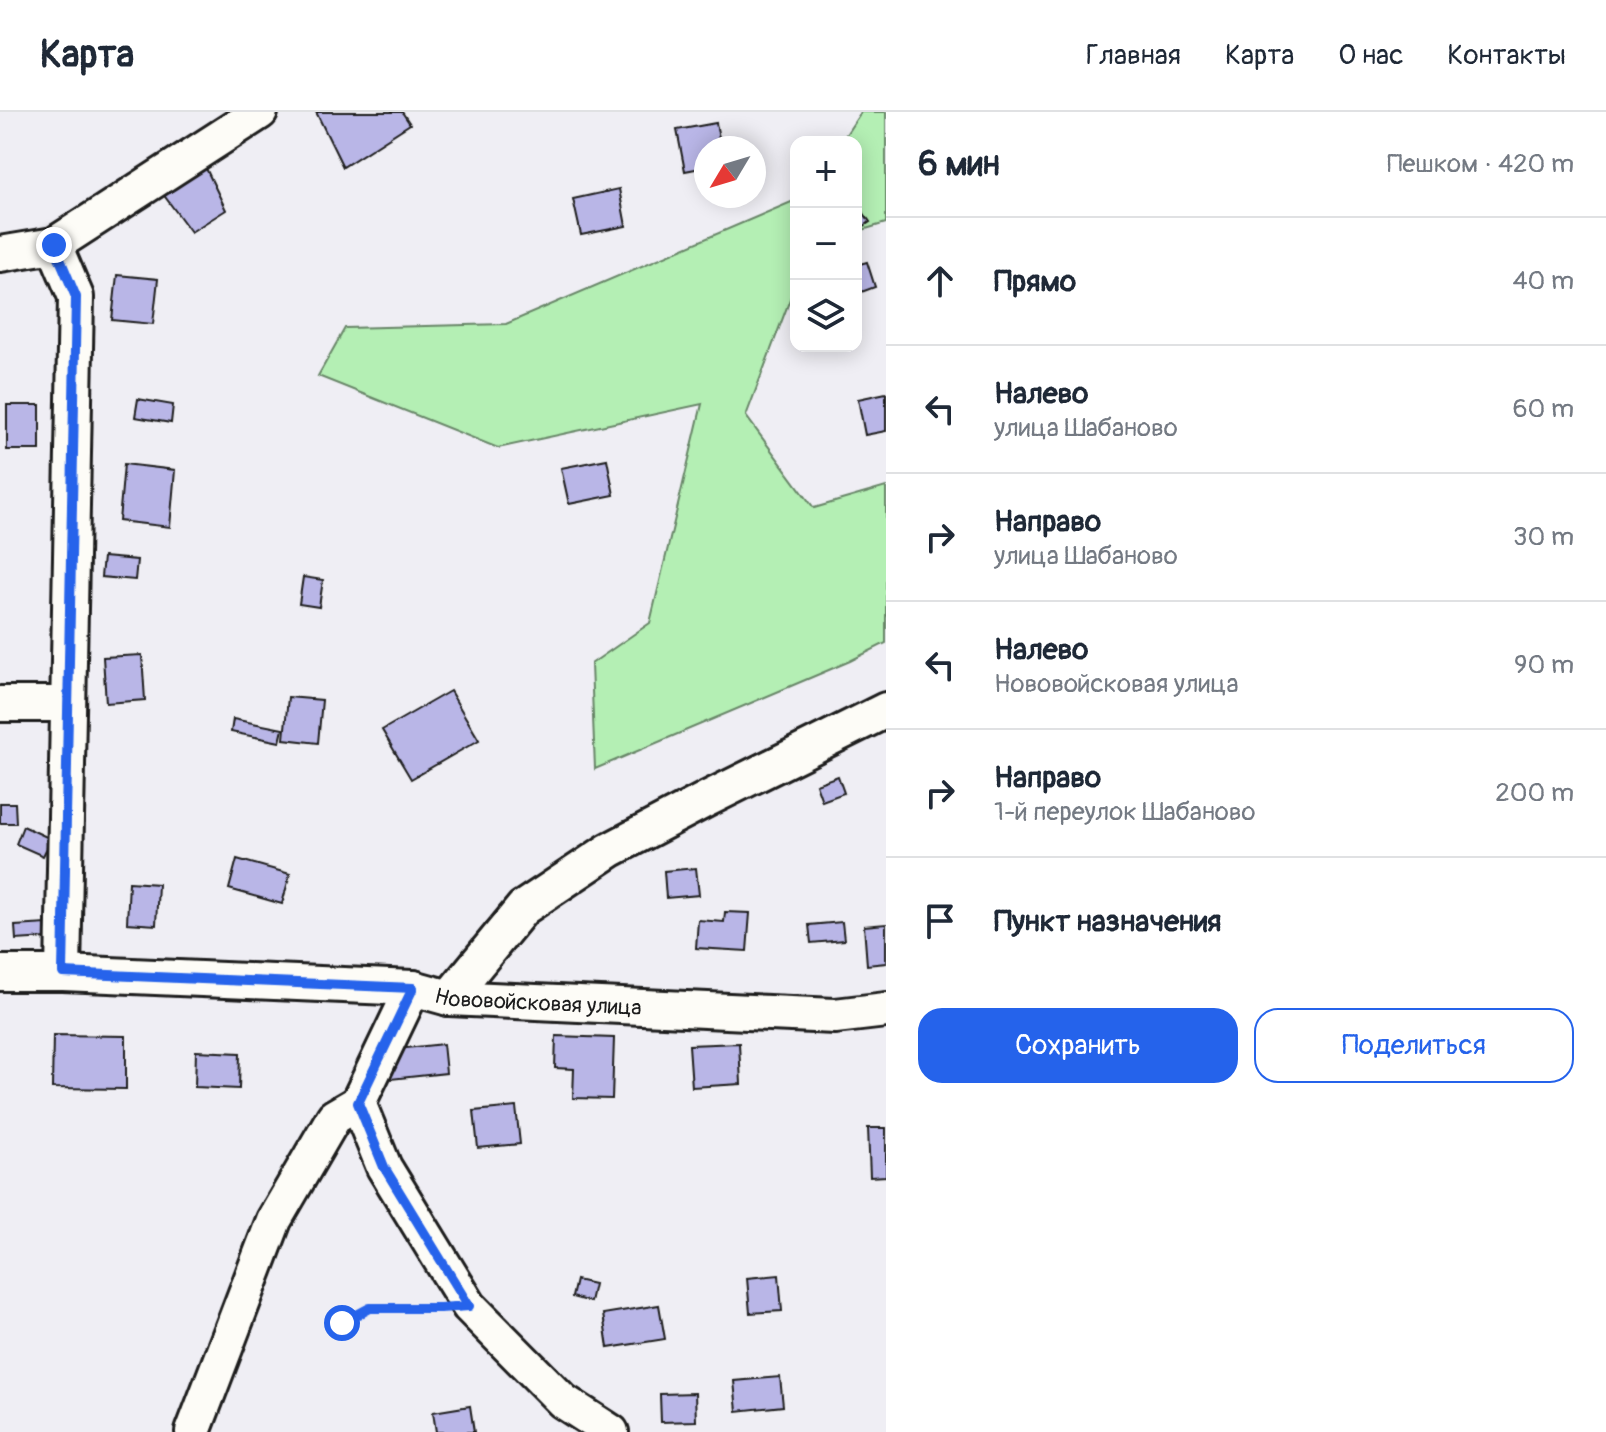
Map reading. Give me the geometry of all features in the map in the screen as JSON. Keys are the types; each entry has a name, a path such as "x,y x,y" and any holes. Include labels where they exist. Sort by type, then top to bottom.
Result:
{"street":[{"path":"0,254 54,245 260,112"},
{"path":"54,245 76,297 63,973"},
{"path":"0,704 68,704"},
{"path":"449,998 523,908 610,850 886,710"},
{"name":"Нововойсковая улица","path":"0,973 413,988 449,998 835,1016 886,1010"},
{"path":"193,1432 274,1220 334,1117 358,1103 413,988"},
{"path":"358,1103 384,1167 469,1306 563,1416 611,1432"}],"path":[{"path":"342,1323 370,1308 469,1306"}],"green space":[{"path":"861,112 886,112 886,223 862,230 862,136 845,136"},
{"path":"790,203 790,299 746,416 814,508 886,487 886,643 595,769 591,664 650,623 702,404 498,448 318,376 345,328 506,324"}],"building":[{"path":"316,112 402,112 410,124 343,167"},
{"path":"716,123 719,136 694,136 694,169 685,171 677,130"},
{"path":"202,160 226,210 191,232 160,190"},
{"path":"619,189 626,226 581,235 573,199"},
{"path":"862,210 870,222 862,227"},
{"path":"867,262 875,287 862,292 862,280 862,263"},
{"path":"117,275 158,279 153,324 112,320"},
{"path":"886,393 886,431 865,435 858,399"},
{"path":"138,399 173,405 171,423 135,417"},
{"path":"7,405 40,405 40,450 7,450"},
{"path":"607,459 614,495 569,504 561,468"},
{"path":"124,464 175,470 170,527 119,521"},
{"path":"103,557 137,560 135,580 101,577"},
{"path":"303,577 323,580 319,607 299,604"},
{"path":"142,655 145,700 106,703 103,657"},
{"path":"450,691 479,740 411,779 382,730"},
{"path":"288,697 322,700 318,743 284,739"},
{"path":"233,719 283,729 280,742 231,732"},
{"path":"838,776 844,793 822,801 816,784"},
{"path":"0,803 15,803 16,823 0,823"},
{"path":"23,826 51,839 43,856 16,844"},
{"path":"237,859 290,874 282,904 229,889"},
{"path":"696,868 699,895 666,898 664,871"},
{"path":"129,882 158,884 156,925 127,923"},
{"path":"725,912 750,913 747,951 696,948 698,920 724,922"},
{"path":"842,922 844,940 811,943 809,925"},
{"path":"47,924 47,938 16,940 15,926"},
{"path":"886,924 886,963 867,965 864,926"},
{"path":"53,1035 126,1036 126,1089 52,1088"},
{"path":"556,1036 614,1038 612,1099 573,1098 574,1069 555,1068"},
{"path":"739,1043 741,1084 692,1087 689,1045"},
{"path":"443,1044 446,1073 391,1079 388,1050"},
{"path":"196,1051 240,1053 239,1089 195,1087"},
{"path":"516,1107 520,1144 478,1148 474,1111"},
{"path":"868,1128 886,1128 886,1176 870,1177"},
{"path":"779,1275 782,1311 750,1313 747,1278"},
{"path":"576,1280 594,1284 590,1302 572,1297"},
{"path":"659,1305 665,1339 608,1348 603,1314"},
{"path":"780,1377 783,1406 737,1411 734,1381"},
{"path":"695,1393 696,1421 661,1422 660,1394"},
{"path":"470,1406 474,1432 436,1432 433,1412"}],"route":[{"path":"54,245 76,297 63,973 413,988 358,1103 384,1167 469,1306 370,1308 342,1323"}]}
